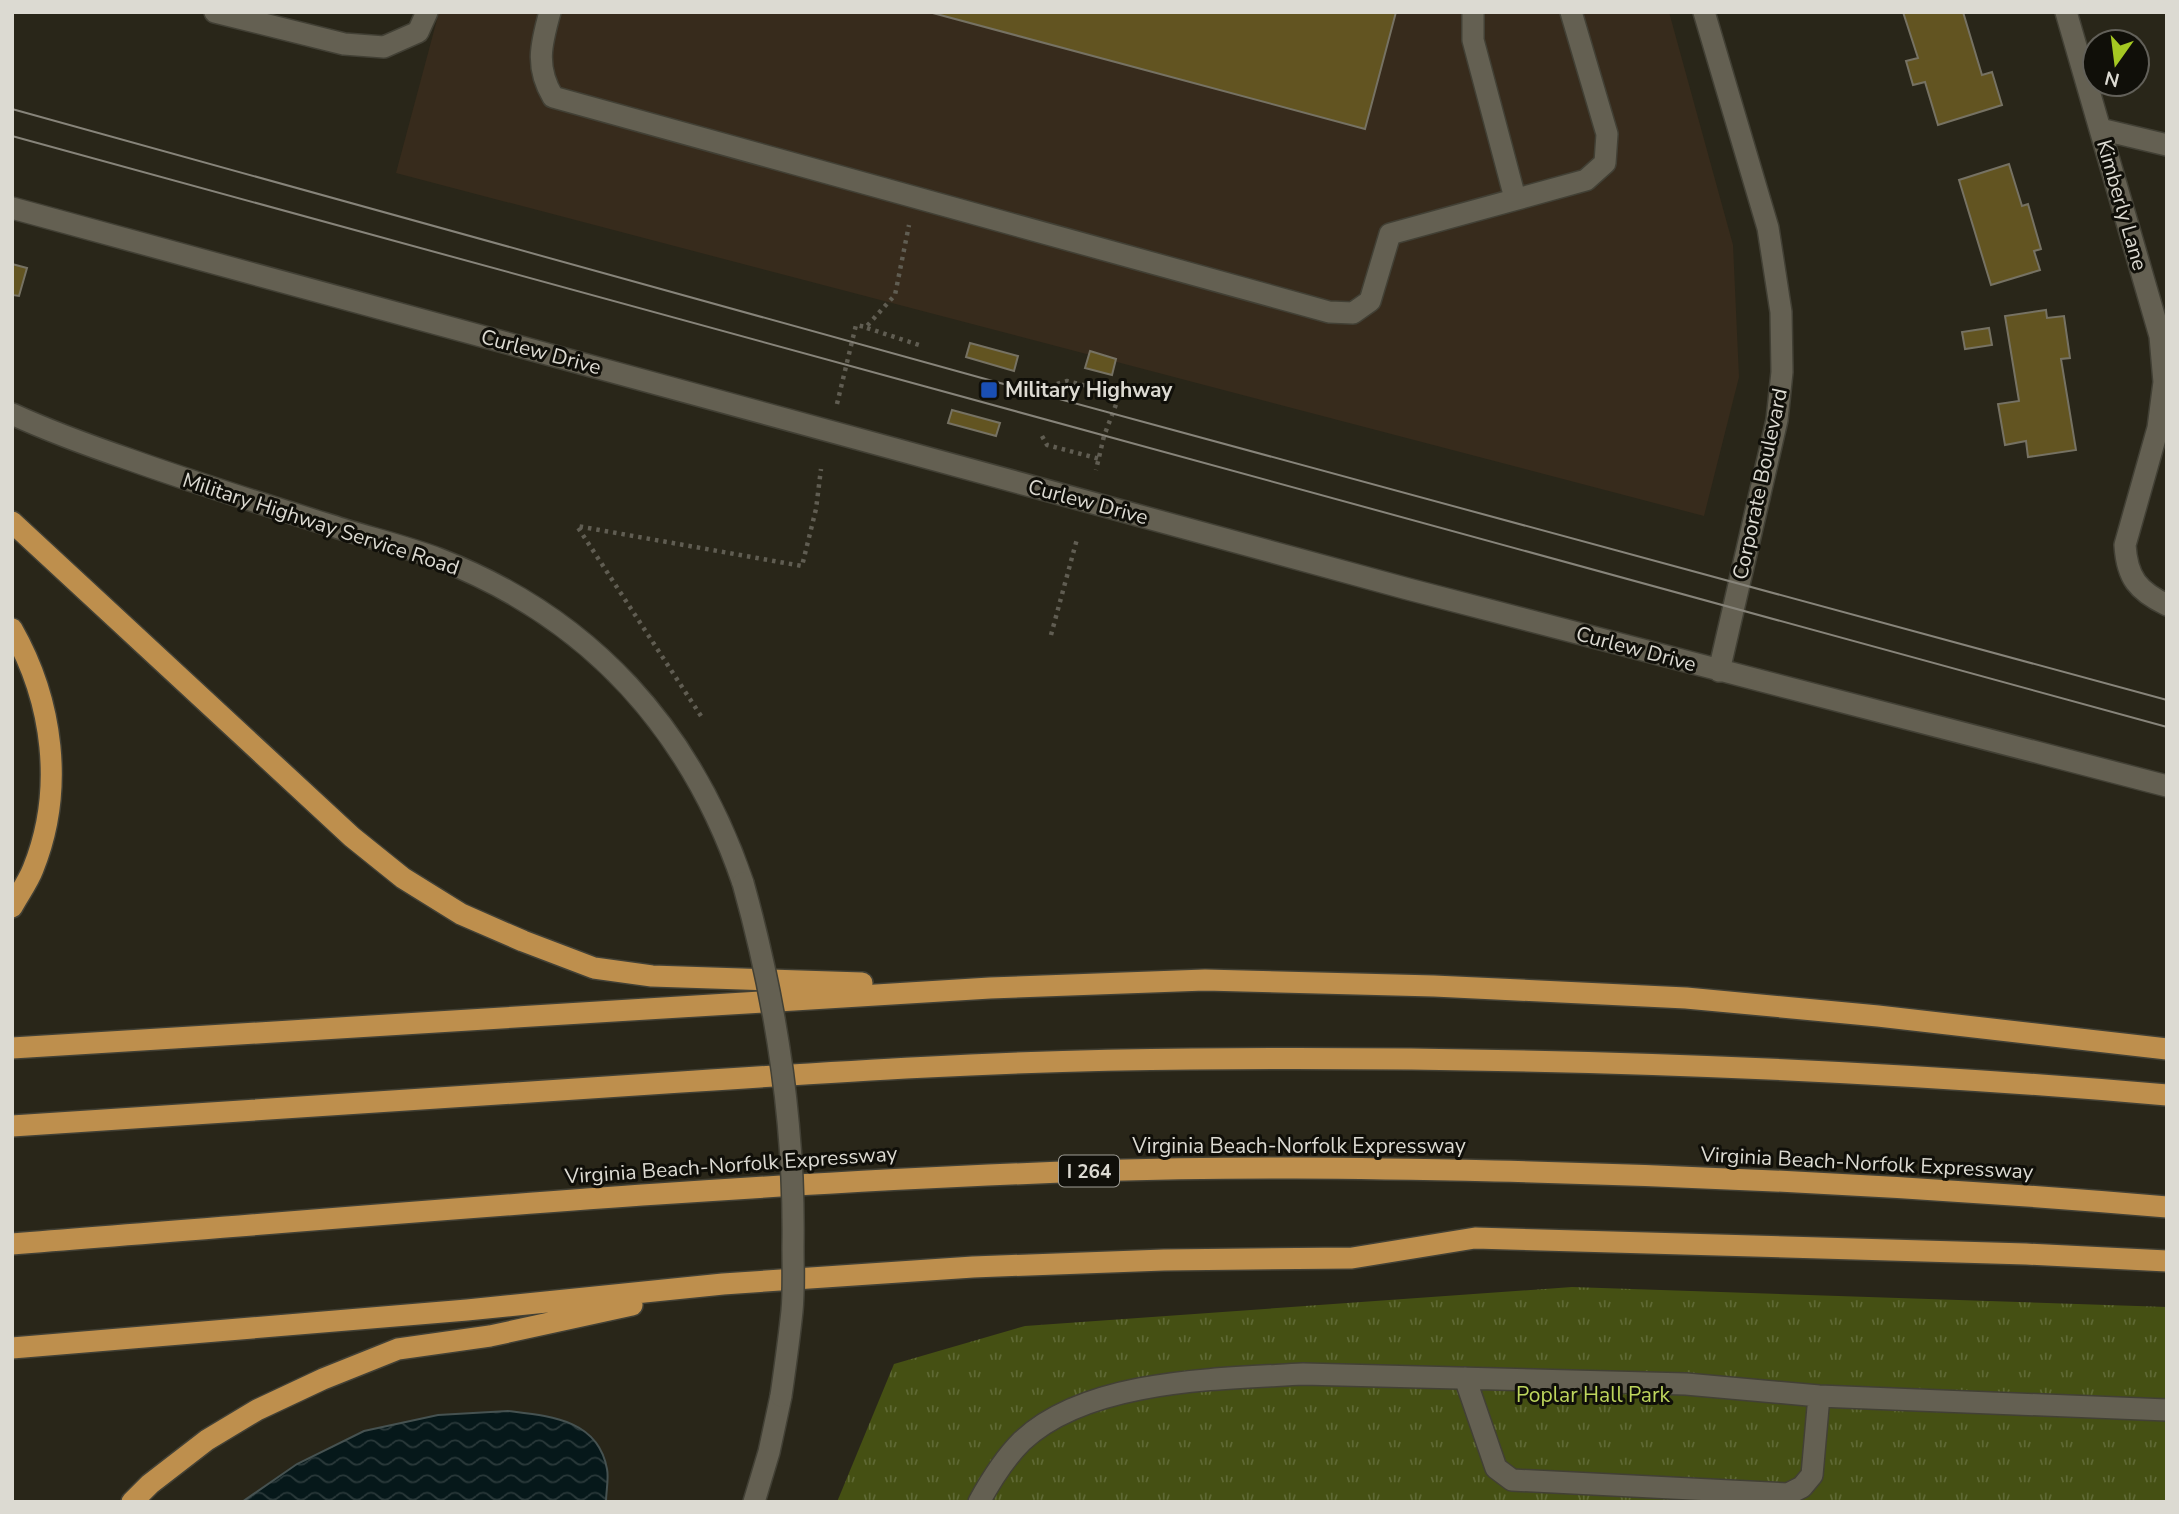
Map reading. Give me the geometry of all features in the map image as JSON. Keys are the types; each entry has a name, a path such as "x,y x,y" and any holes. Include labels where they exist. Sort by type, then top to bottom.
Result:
{"highway":[{"path":"12,522 352,837 403,878 461,914 594,968 641,974 990,988"},
{"path":"12,629 37,686 49,731 52,778 46,824 33,869 12,907"},
{"path":"12,1048 990,988 1205,980 1686,998 1892,1017 2167,1049"},
{"path":"12,1126 844,1072 1188,1059 1523,1061 1802,1069 2031,1083 2167,1095"},
{"name":"Virginia Beach-Norfolk Expressway","path":"12,1244 850,1180 1100,1170 1358,1168 1623,1174 1892,1187 2167,1207"},
{"path":"12,1348 414,1315 723,1284 973,1267 1164,1260 1352,1258 1475,1238 2012,1253 2167,1261"},
{"path":"132,1502 150,1484 207,1440 257,1410 323,1379 398,1349 491,1336 723,1284"}],"street":[{"path":"215,12 344,44 384,47 418,33 428,12"},
{"path":"550,12 542,42 542,80 553,97 1329,312 1353,313 1370,301 1390,234 1586,180 1605,163 1608,134 1571,12"},
{"path":"1473,12 1473,40 1516,198"},
{"name":"Corporate Boulevard","path":"1704,12 1768,228 1781,312 1782,372 1777,420 1719,671"},
{"name":"Kimberly Lane","path":"2066,12 2160,336 2164,382 2158,428 2125,545 2126,563 2135,582 2147,595 2167,605"},
{"path":"2100,129 2167,145"},
{"name":"Curlew Drive","path":"12,208 1408,589 2167,786"},
{"name":"Military Highway Service Road","path":"12,414 49,432 195,483 438,559 489,582 539,610 582,641 629,684 670,733 710,802 743,883 761,949 779,1053 789,1135 794,1212 792,1309 781,1396 769,1452 754,1502"},
{"path":"979,1502 992,1478 1023,1441 1056,1418 1092,1401 1140,1388 1303,1374 1686,1384 1819,1396 2167,1410"},
{"path":"1465,1378 1496,1468 1512,1480 1581,1484 1788,1494 1802,1487 1812,1475 1819,1396"}],"path":[{"path":"866,327 895,295 914,197"},
{"path":"837,405 856,325 919,345"},
{"path":"1057,384 1067,381 1120,394 1104,436 1096,470"},
{"path":"1042,436 1047,445 1100,459"},
{"path":"701,716 577,526 802,566 816,509 821,469"},
{"path":"1051,635 1077,539"}],"shaded area":[{"path":"439,12 1669,12 1733,245 1739,377 1704,516 396,173"}],"green space":[{"name":"Poplar Hall Park","path":"1572,1287 2167,1307 2167,1502 837,1502 894,1364 1025,1326"}],"water":[{"path":"508,1411 555,1418 583,1430 594,1440 602,1452 607,1469 606,1502 242,1502 297,1464 364,1431 438,1415"}],"building":[{"path":"929,12 1396,12 1365,129"},
{"path":"1903,12 1963,12 1982,75 1992,72 2002,105 1938,125 1925,82 1913,85 1906,61 1918,58"},
{"path":"2009,164 2022,206 2028,204 2041,249 2034,251 2040,270 1991,285 1959,180"},
{"path":"12,264 27,268 19,296 12,295"},
{"path":"2046,310 2047,318 2064,316 2070,358 2061,359 2076,450 2028,457 2026,441 2005,445 1998,404 2019,401 2005,316"},
{"path":"1989,328 1992,345 1965,349 1962,332"},
{"path":"970,343 1018,356 1014,371 966,357"},
{"path":"1090,351 1116,359 1112,375 1085,368"},
{"path":"952,410 1000,423 996,436 948,423"}],"tram line":[{"path":"12,109 989,380 2167,700"},
{"path":"12,136 2167,727"}],"place":[{"name":"Military Highway","path":"989,390"}]}
